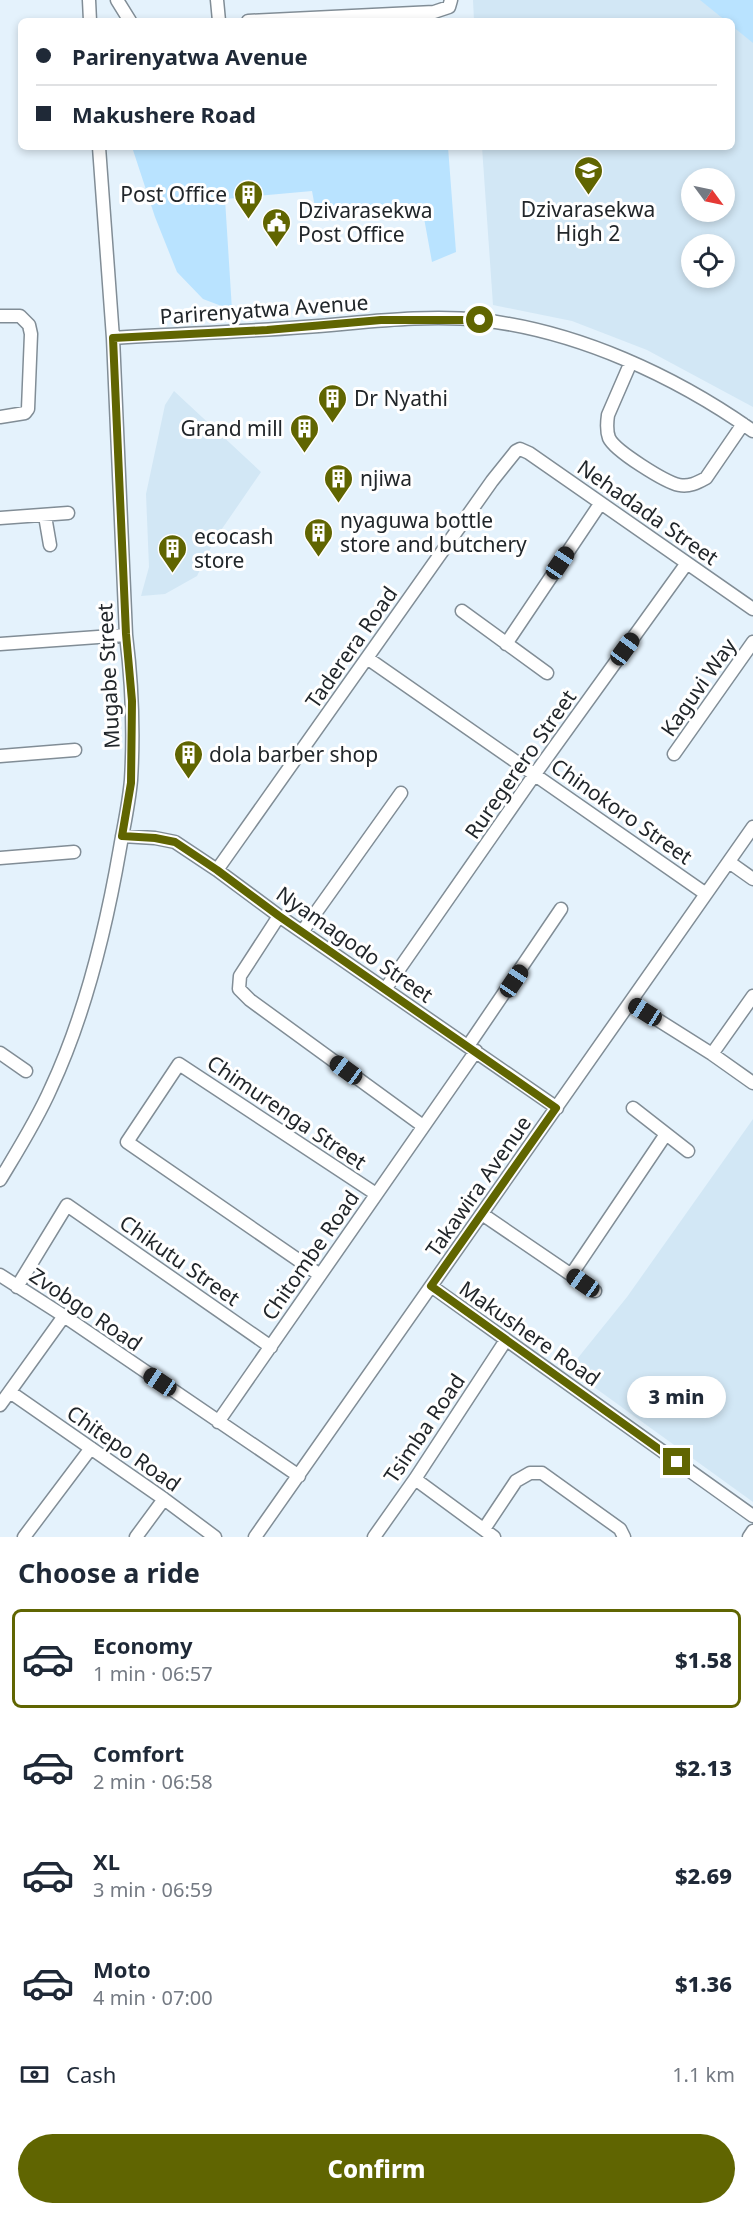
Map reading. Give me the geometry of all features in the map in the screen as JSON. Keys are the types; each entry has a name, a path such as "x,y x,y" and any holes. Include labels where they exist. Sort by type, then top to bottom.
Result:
{"street":[{"path":"89,0 90,18"},
{"path":"117,0 128,18"},
{"path":"218,0 219,18"},
{"path":"310,18 434,12 450,4"},
{"name":"Mugabe Street","path":"0,1179 39,1113 69,1043 111,901 131,783 131,679 126,634 113,338 99,150"},
{"path":"0,316 20,316 26,320 31,334 28,409 24,413 0,417"},
{"name":"Parirenyatwa Avenue","path":"113,338 267,330 381,320 480,320 544,332 631,362 699,394 748,427"},
{"path":"631,362 608,415 609,437 621,451 668,481 688,486 706,478 748,427"},
{"name":"Nehadada Street","path":"520,449 753,609"},
{"name":"Taderera Road","path":"217,870 492,482 514,453 520,449"},
{"path":"506,644 600,504"},
{"path":"0,518 68,513"},
{"path":"45,516 50,544"},
{"name":"Ruregerero Street","path":"386,988 535,774 687,563"},
{"path":"462,611 547,673"},
{"path":"0,644 126,634"},
{"name":"Kaguvi Way","path":"674,754 753,642"},
{"name":"Chinokoro Street","path":"367,658 706,894"},
{"path":"0,756 75,750"},
{"path":"302,932 401,793"},
{"name":"Takawira Avenue","path":"255,1537 753,828"},
{"name":"Nyamagodo Street","path":"122,836 175,842 556,1108"},
{"path":"0,858 74,852"},
{"path":"729,862 753,879"},
{"name":"Chitombe Road","path":"218,1422 423,1126 561,909"},
{"path":"279,916 240,976 238,989 423,1126"},
{"path":"712,1054 753,996"},
{"path":"631,1003 753,1083"},
{"path":"0,1053 26,1071"},
{"name":"Chimurenga Street","path":"320,1275 127,1142 179,1064 376,1194"},
{"path":"633,1108 688,1151"},
{"path":"571,1275 666,1134"},
{"name":"Chikutu Street","path":"18,1287 67,1205 271,1347"},
{"path":"482,1214 595,1292"},
{"name":"Zvobgo Road","path":"0,1275 299,1476"},
{"name":"Makushere Road","path":"431,1286 753,1516"},
{"path":"0,1405 64,1316"},
{"name":"Tsimba Road","path":"374,1537 506,1340"},
{"name":"Chitepo Road","path":"10,1392 215,1537"},
{"path":"24,1537 91,1448"},
{"path":"484,1529 516,1481 530,1473 542,1473 620,1529 624,1537"},
{"path":"415,1479 495,1537"},
{"path":"136,1537 164,1499"},
{"path":"749,1537 753,1531"}],"shaded area":[{"name":"Dzivarasekwa High 2","path":"473,0 753,0 753,407 647,350 572,321 493,305 482,150 735,150 735,18 474,18"},
{"path":"700,0 753,0 753,43 735,28 735,18 722,18"},
{"path":"133,150 448,150 456,252 432,262 422,207 317,218 312,191 225,199 232,310 203,299 177,272 155,217"},
{"path":"174,391 261,472 215,539 197,576 165,594 141,596 149,567 146,494 165,405"},
{"path":"753,1119 753,1502 569,1369 627,1297"}],"place":[{"name":"Dzivarasekwa High 2","path":"588,196"},
{"name":"Post Office","path":"248,220"},
{"name":"Dzivarasekwa Post Office","path":"277,248"},
{"name":"Dr Nyathi","path":"333,424"},
{"name":"Grand mill","path":"304,454"},
{"name":"njiwa","path":"339,504"},
{"name":"nyaguwa bottle store and butchery","path":"319,558"},
{"name":"ecocash store","path":"173,574"},
{"name":"dola barber shop","path":"188,780"}],"route":[{"path":"480,320 381,320 267,330 113,338 126,634 132,701 131,783 122,836 168,839 175,842 556,1108 431,1286 677,1462"}]}
